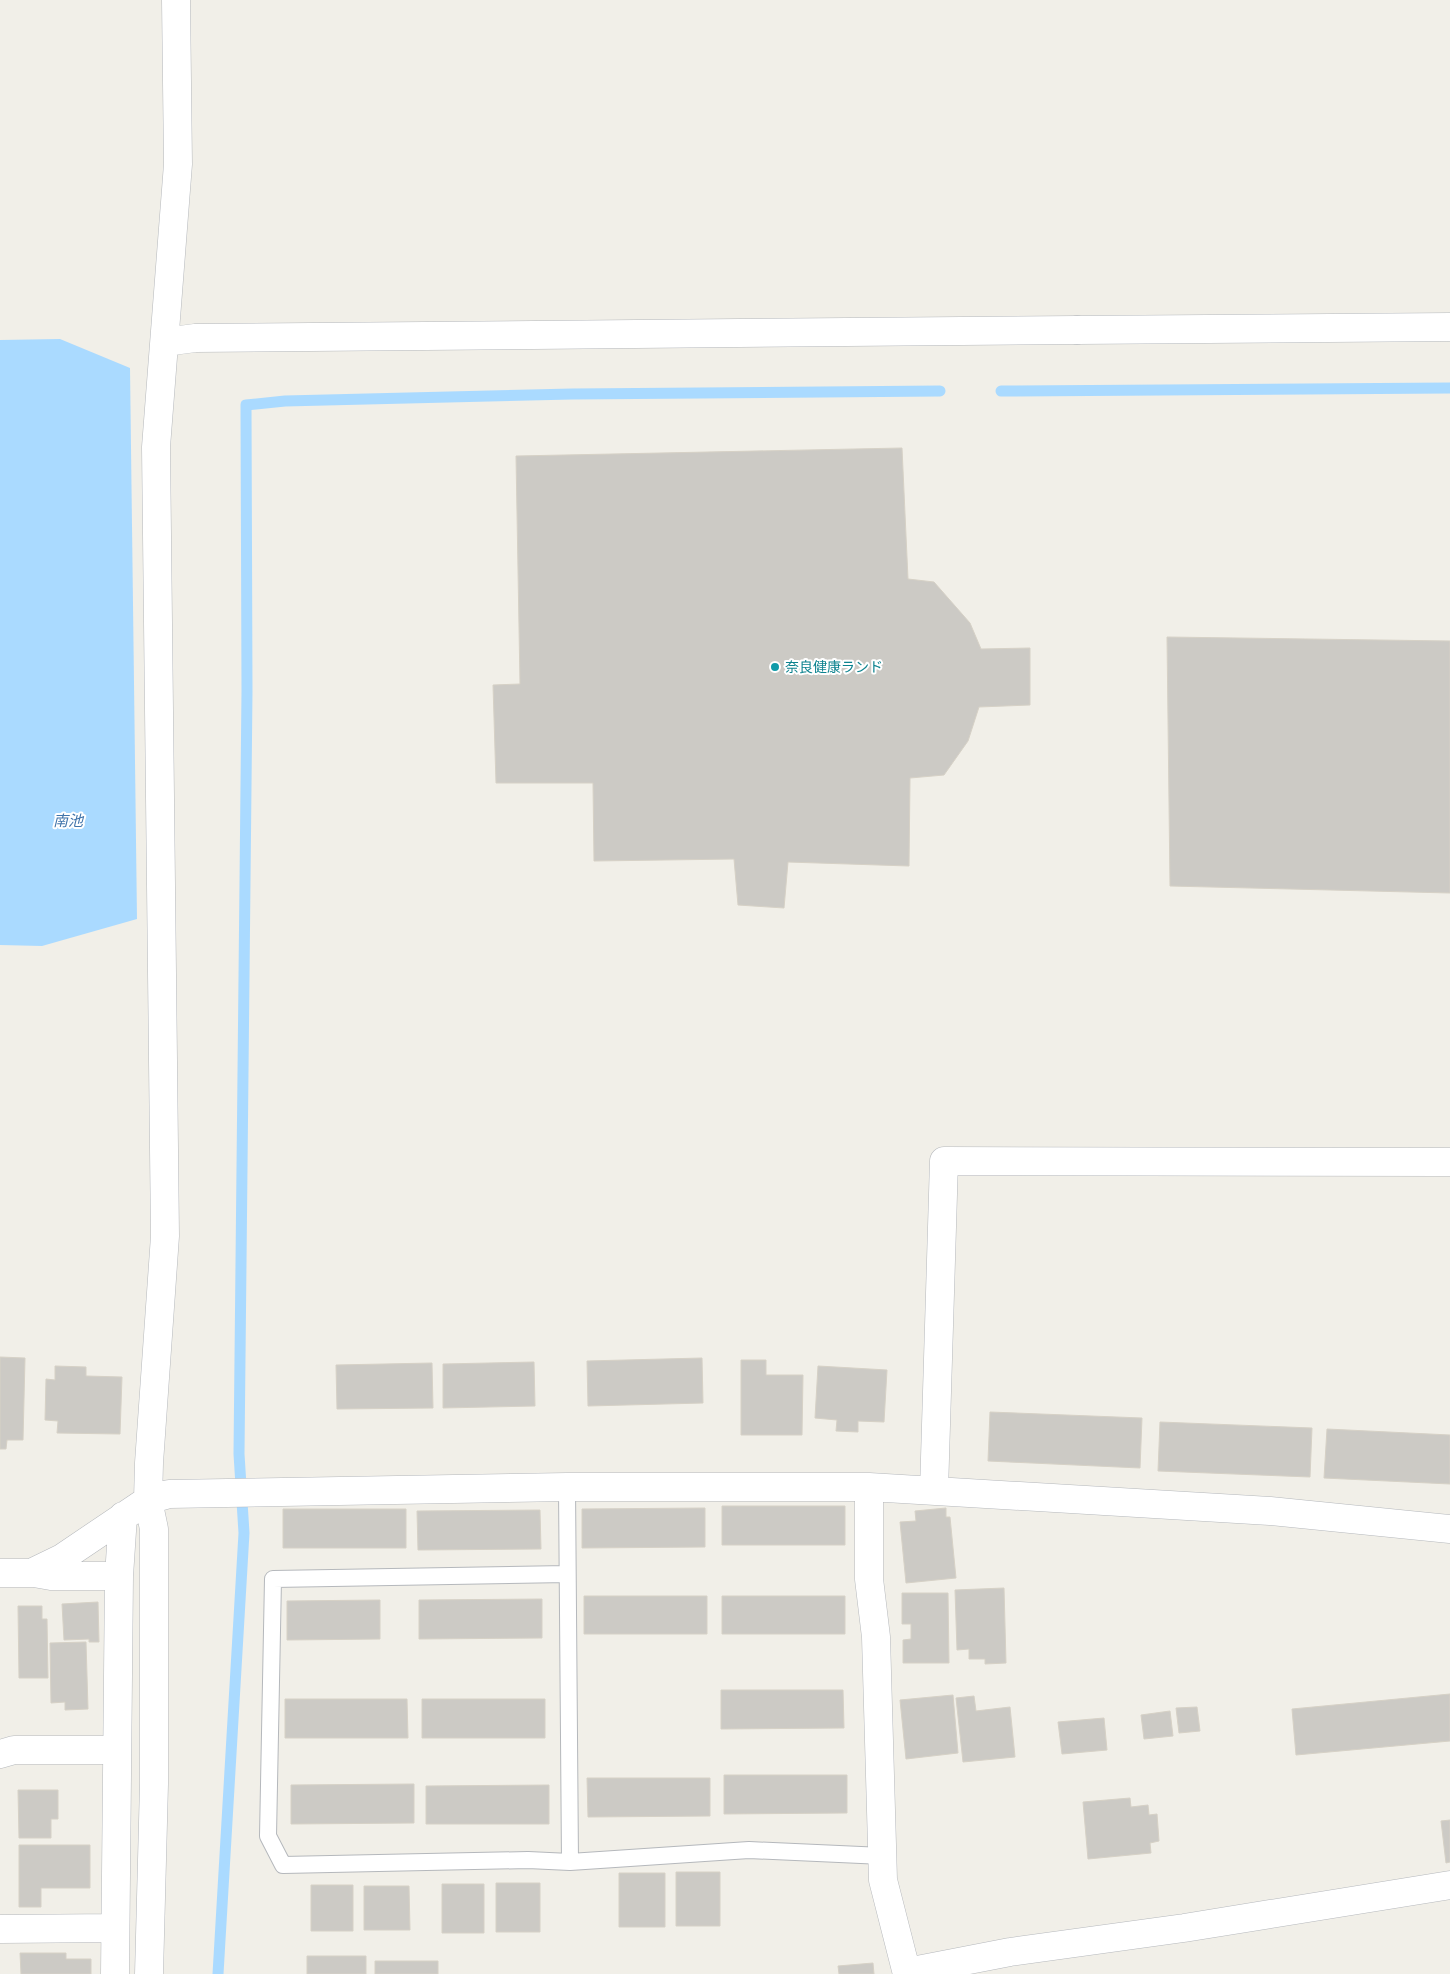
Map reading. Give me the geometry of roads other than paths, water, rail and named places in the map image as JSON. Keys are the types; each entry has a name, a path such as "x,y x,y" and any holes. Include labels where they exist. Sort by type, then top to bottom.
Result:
{"street":[{"path":"149,1974 154,1784 154,1530 148,1500 165,1236 156,447 178,164 176,0"},
{"path":"165,342 205,338 1450,327"},
{"path":"934,1491 944,1161 1450,1162"},
{"path":"31,1573 62,1558 148,1500 169,1494 216,1492 567,1487 869,1487 1270,1511 1450,1529"},
{"path":"869,1487 869,1579 876,1638 883,1880 907,1973 1010,1952 1184,1928 1450,1885"},
{"path":"115,1974 119,1576 123,1516"},
{"path":"0,1573 31,1573 51,1576 119,1576"},
{"path":"0,1754 14,1750 117,1750"},
{"path":"0,1929 115,1928"}],"lane":[{"path":"567,1487 570,1862"},
{"path":"567,1574 273,1579 268,1836 283,1865 528,1860 570,1862 749,1850 883,1856"}],"water":[{"name":"南池","path":"60,339 130,368 137,919 42,946 0,945 0,340"}],"waterway":[{"path":"1001,391 1450,388"},
{"path":"218,1974 244,1533 239,1454 247,691 246,405 285,401 572,394 940,391"}],"place":[{"name":"奈良健康ランド","path":"775,667"}]}
